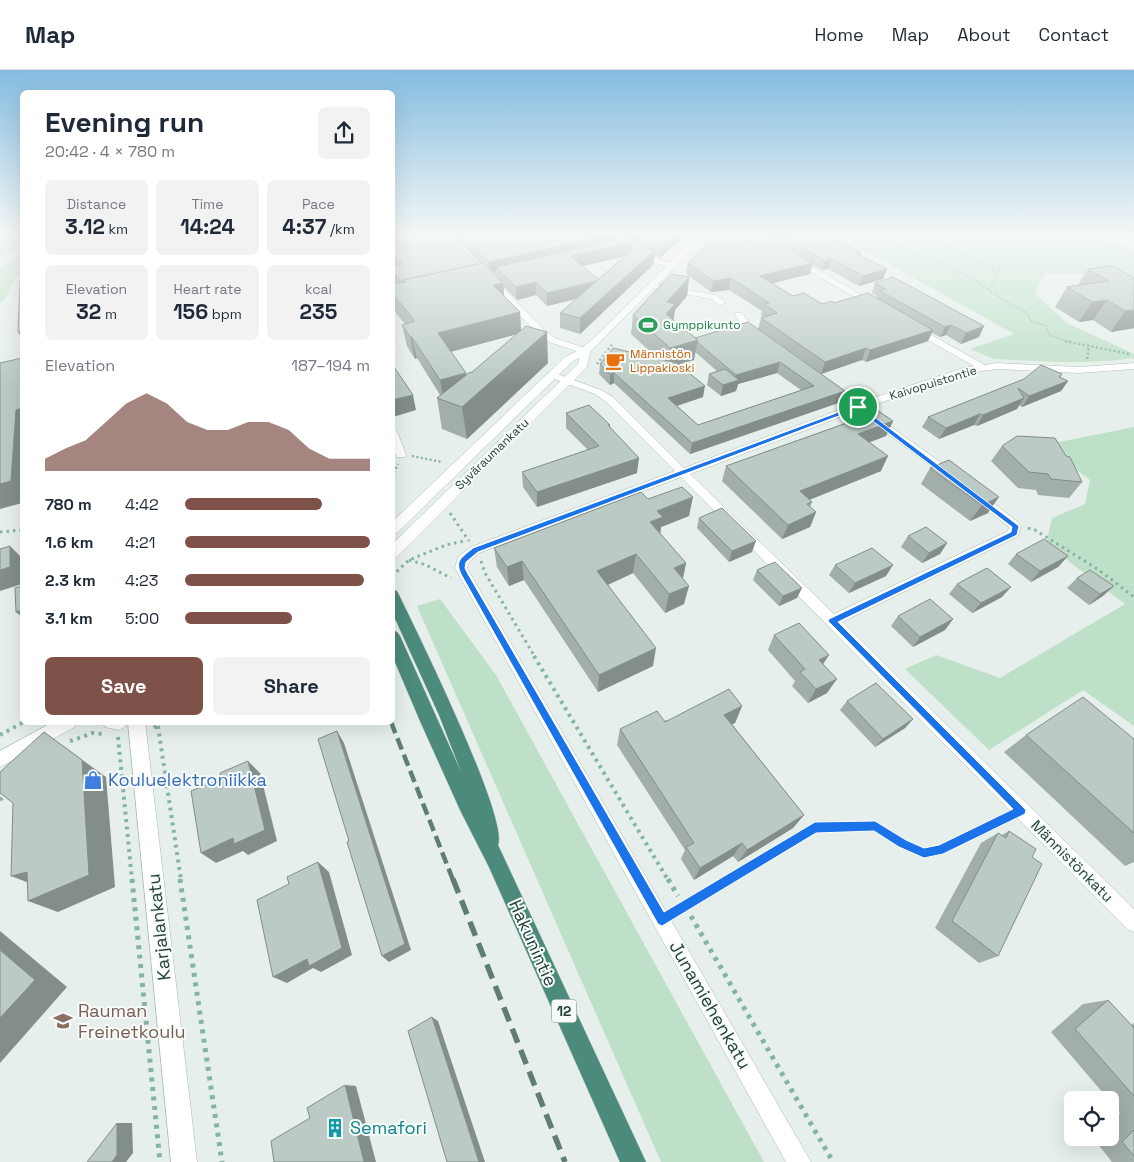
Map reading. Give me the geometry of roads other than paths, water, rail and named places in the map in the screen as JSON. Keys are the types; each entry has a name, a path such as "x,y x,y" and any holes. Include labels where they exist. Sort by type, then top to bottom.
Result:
{"highway":[{"name":"Hakunintie","path":"395,601 421,656 465,761 484,814 496,860"},
{"name":"Hakunintie","path":"395,643 455,780 496,860 633,1162"}],"main road":[{"name":"Syväraumankatu","path":"395,527 568,359 585,351 652,285"},
{"name":"Syväraumankatu","path":"395,550 574,382 583,365 585,351"},
{"name":"Karjalankatu","path":"136,725 184,1162"}],"street":[{"path":"494,284 541,332 552,340 585,351"},
{"path":"838,284 885,311"},
{"path":"652,285 704,297 713,297 722,303"},
{"path":"739,315 749,329 765,341"},
{"path":"911,326 982,367"},
{"name":"Kaivopuistontie","path":"469,555 858,407 951,375 982,367 1079,370 1134,366"},
{"name":"Männistönkatu","path":"552,375 598,392 620,409 682,473 1134,922"},
{"path":"821,380 1015,526 1014,533 832,621"},
{"path":"395,439 401,455"},
{"name":"Junamiehenkatu","path":"469,555 461,568 464,574 799,1162"},
{"path":"0,760 66,725"}],"lane":[{"path":"662,920 815,828"}],"railway":[{"path":"392,725 453,880"},
{"path":"453,879 565,1162"}],"place":[{"name":"Gymppikunto","path":"648,325"},
{"name":"Männistön Lippakioski","path":"615,361"},
{"name":"Kouluelektroniikka","path":"93,780"},
{"name":"Rauman Freinetkoulu","path":"63,1021"},
{"name":"Semafori","path":"335,1128"}]}
